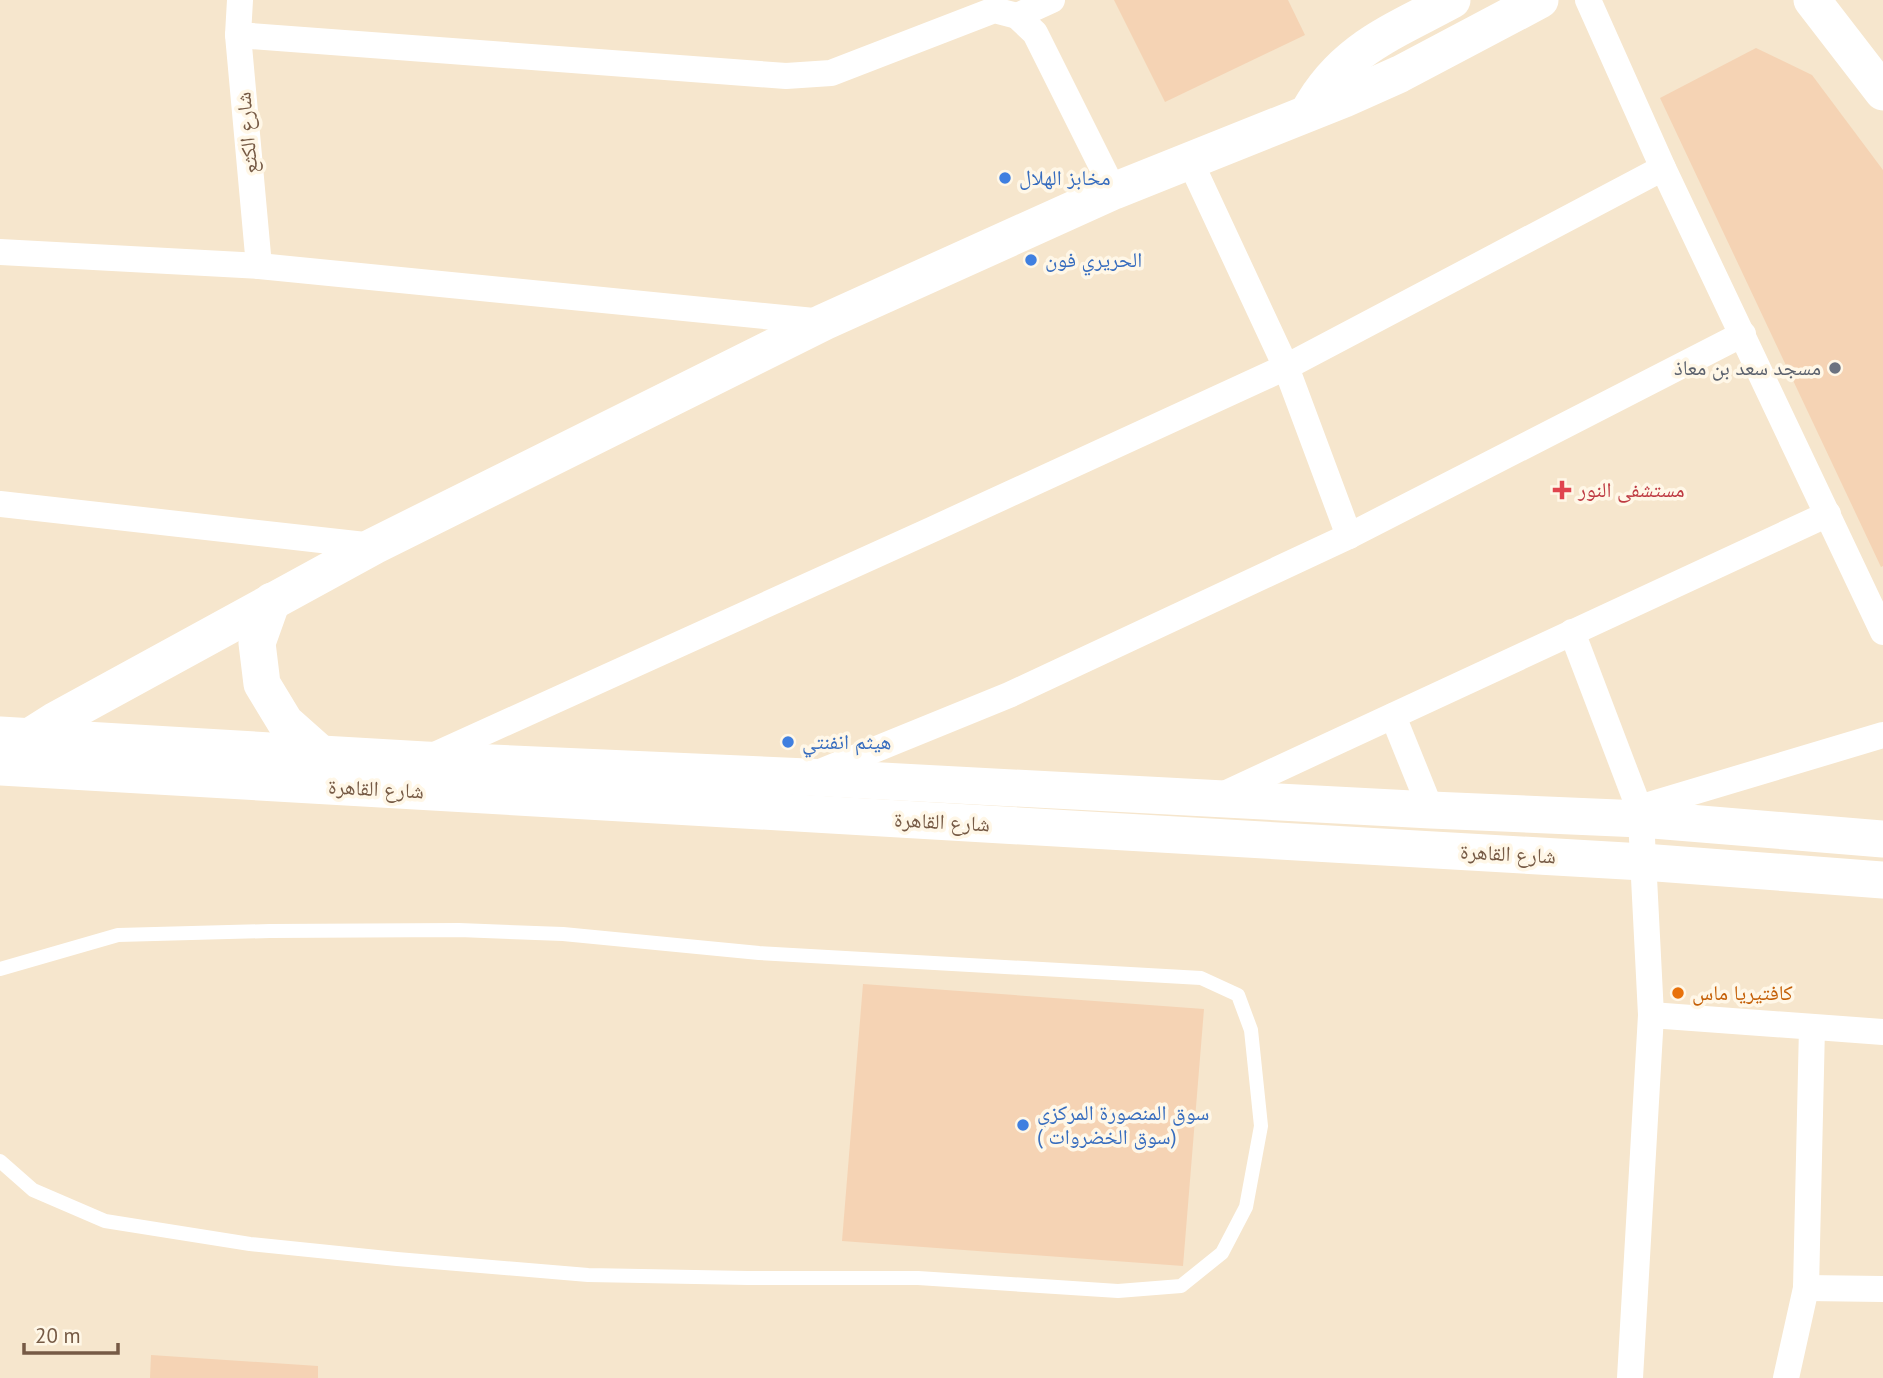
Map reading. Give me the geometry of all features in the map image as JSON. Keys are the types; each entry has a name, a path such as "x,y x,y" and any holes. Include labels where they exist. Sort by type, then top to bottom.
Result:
{"street":[{"name":"شارع الكثع","path":"240,0 238,35 259,266"},
{"path":"1017,16 1052,0"},
{"path":"1309,111 1329,79 1364,47 1452,0"},
{"path":"0,758 15,736 57,720 374,546 824,322 1114,191 1400,74 1540,0"},
{"path":"1588,0 1663,168 1828,514 1876,600 1883,632"},
{"path":"1810,3 1848,45 1883,92"},
{"path":"238,35 786,76 831,73 994,10 1017,16 1035,33 1114,191"},
{"path":"1190,161 1286,367 1349,536"},
{"path":"425,760 1286,367 1663,168"},
{"path":"0,252 259,266 824,322"},
{"path":"807,777 1009,695 1349,536 1742,334"},
{"path":"0,503 374,546"},
{"path":"1214,799 1828,514"},
{"path":"272,601 257,643 262,684 285,722 321,754"},
{"path":"1572,632 1640,814 1651,1015 1630,1378"},
{"path":"1393,716 1431,810"},
{"path":"1640,814 1883,735"},
{"name":"شارع القاهرة","path":"15,736 425,760 1431,810 1640,814 1883,839"},
{"name":"شارع القاهرة","path":"0,767 1643,862 1883,880"},
{"path":"1651,1015 1883,1032"},
{"path":"1786,1378 1805,1288 1812,1027"},
{"path":"1805,1288 1883,1289"}],"lane":[{"path":"0,969 118,935 460,930 563,934 759,953 1201,978 1238,995 1251,1030 1261,1126 1246,1208 1222,1253 1181,1286 1118,1291 918,1278 588,1275 250,1244 105,1221 33,1190 0,1161"}],"shaded area":[{"path":"0,0 1883,0 1883,1378 0,1378"}],"building":[{"path":"1114,0 1288,0 1305,35 1165,102"},
{"name":"مسجد سعد بن معاذ","path":"1756,48 1812,75 1883,170 1881,567 1660,98"},
{"name":"سوق المنصورة المركزي ( سوق الخضروات)","path":"863,984 1204,1009 1183,1266 842,1241"},
{"path":"151,1355 318,1366 318,1378 150,1378"}],"place":[{"name":"مخابز الهلال","path":"1005,178"},
{"name":"الحريري فون","path":"1031,260"},
{"name":"مسجد سعد بن معاذ","path":"1835,368"},
{"name":"مستشفى النور","path":"1562,490"},
{"name":"هيثم انفنتي","path":"788,742"},
{"name":"كافتيريا ماس","path":"1678,993"},
{"name":"سوق المنصورة المركزي ( سوق الخضروات)","path":"1023,1125"}]}
